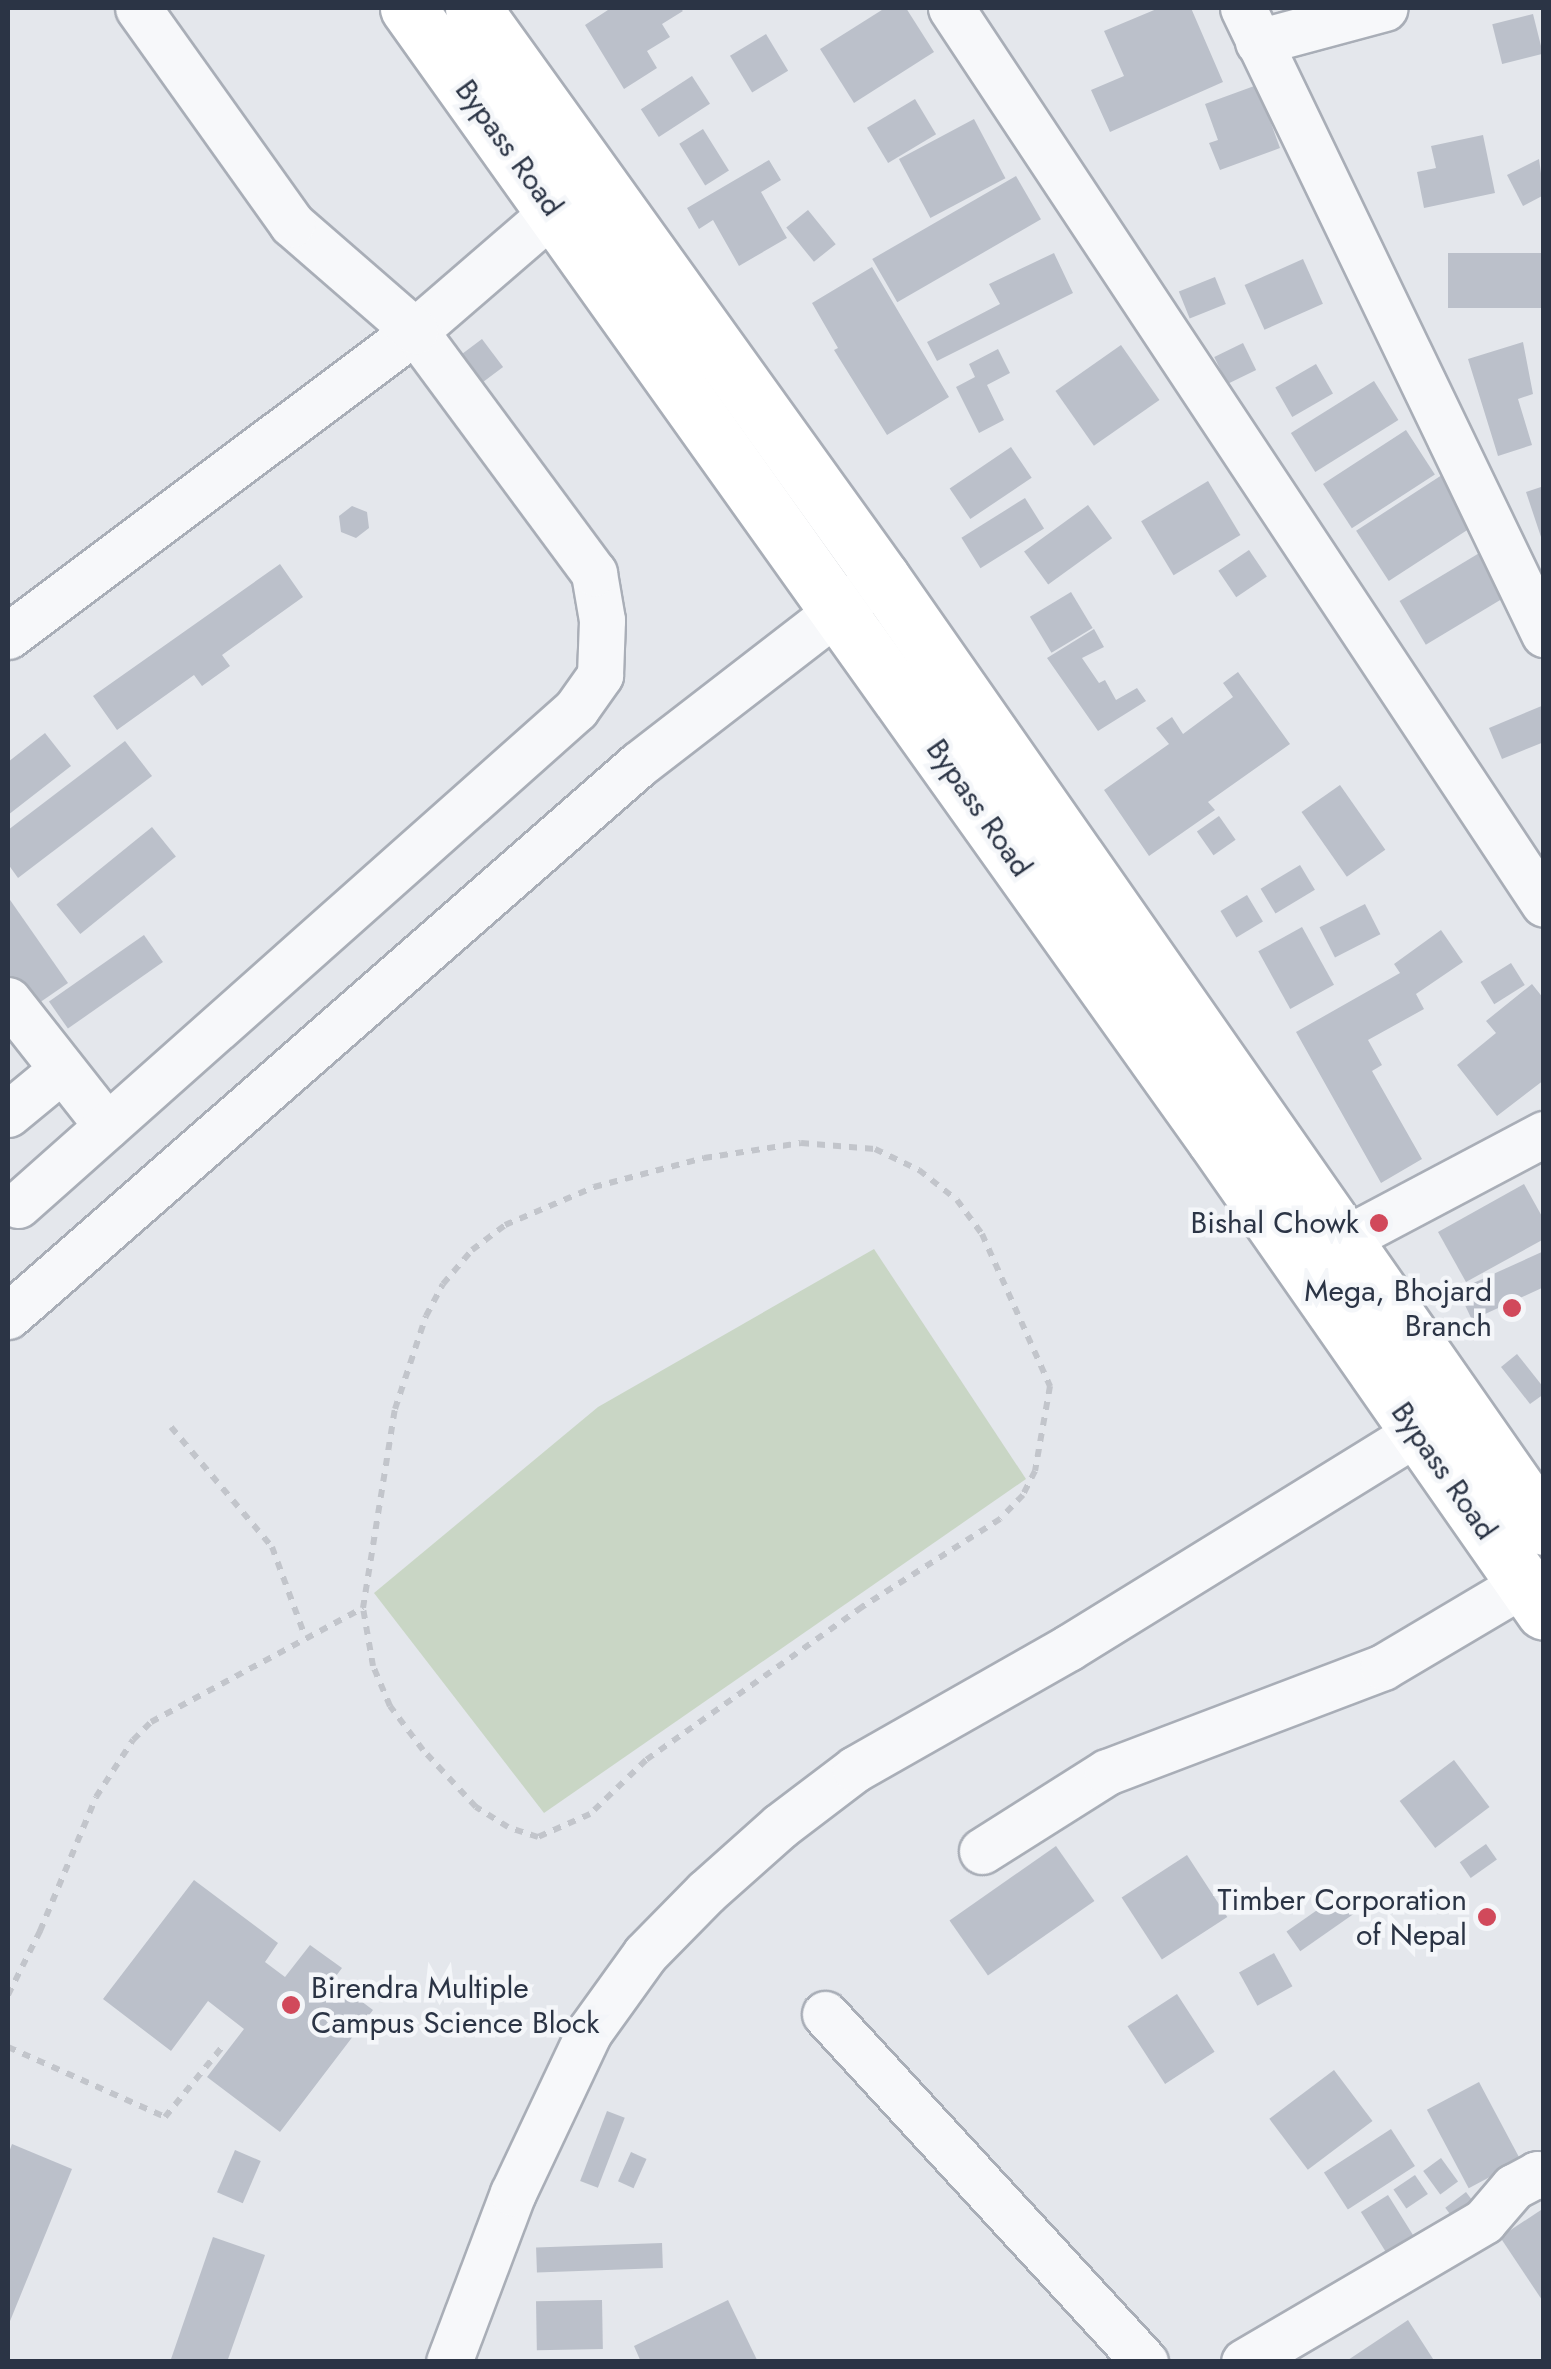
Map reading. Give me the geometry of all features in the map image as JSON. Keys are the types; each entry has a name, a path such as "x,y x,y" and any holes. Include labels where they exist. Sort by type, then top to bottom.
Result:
{"highway":[{"name":"Bypass Road","path":"408,8 837,609 1322,1251"},
{"name":"Bypass Road","path":"473,8 882,578 1322,1251 1439,1419 1533,1598"},
{"name":"Bypass Road","path":"1439,1419 1544,1527"}],"street":[{"path":"18,1204 576,709 600,675 602,620 594,573 414,331 292,224 138,8"},
{"path":"950,8 1544,904"},
{"path":"1385,8 1251,25 1544,634"},
{"path":"8,636 414,331 554,211"},
{"path":"8,1316 639,764 882,578"},
{"path":"8,1000 107,1126"},
{"path":"8,1114 60,1071"},
{"path":"1322,1251 1544,1134"},
{"path":"449,2362 513,2193 589,2032 645,1954 706,1892 780,1826 855,1769 1068,1648 1439,1419"},
{"path":"982,1851 1107,1772 1383,1667 1533,1598"},
{"path":"825,2014 1145,2362"},
{"path":"1244,2362 1484,2221 1514,2187 1537,2174 1544,2176"}],"path":[{"path":"800,1143 876,1149 919,1170 956,1200 982,1234 1008,1302 1050,1386 1035,1470 1023,1495 1000,1519 862,1607 646,1760 572,1824 538,1837 508,1827 476,1807 422,1750 390,1706 372,1666 363,1608 395,1409 426,1316 442,1284 472,1250 505,1225 594,1187 704,1158 800,1143"},
{"path":"171,1427 272,1547 305,1636"},
{"path":"8,1995 40,1931 96,1797 133,1740 151,1722 363,1608"},
{"path":"8,2047 165,2117 222,2047"}],"green space":[{"path":"874,1249 1026,1479 544,1813 374,1593 598,1407"}],"building":[{"path":"611,8 683,11 662,24 670,37 647,51 657,68 624,89 585,25"},
{"path":"885,8 906,8 934,52 854,103 820,49"},
{"path":"1159,8 1191,8 1223,82 1110,132 1091,90 1124,76 1104,31"},
{"path":"1533,14 1543,54 1502,64 1492,24"},
{"path":"766,34 788,71 752,92 730,56"},
{"path":"692,76 710,104 659,137 641,109"},
{"path":"1257,85 1280,148 1220,170 1209,143 1218,140 1205,104"},
{"path":"915,99 936,134 888,163 867,128"},
{"path":"974,119 1005,178 930,218 899,159"},
{"path":"703,129 729,171 705,185 679,144"},
{"path":"1483,135 1495,193 1424,208 1417,172 1436,168 1431,146"},
{"path":"1539,159 1544,195 1523,206 1507,175"},
{"path":"769,160 781,180 761,192 787,238 739,266 713,220 699,229 687,208"},
{"path":"1016,176 1041,219 897,302 872,259"},
{"path":"808,210 836,244 814,262 786,228"},
{"path":"1054,253 1073,293 937,361 927,342 1000,304 989,284"},
{"path":"1448,253 1544,253 1544,308 1448,308"},
{"path":"1303,259 1323,304 1264,330 1245,285"},
{"path":"872,267 949,397 887,435 834,350 838,348 812,303"},
{"path":"1215,277 1226,304 1190,318 1179,292"},
{"path":"482,339 503,367 481,384 460,356"},
{"path":"1523,342 1533,394 1518,399 1532,445 1498,456 1468,359"},
{"path":"1243,343 1256,370 1227,384 1214,357"},
{"path":"1121,345 1159,400 1094,446 1055,391"},
{"path":"998,349 1010,373 987,385 1004,420 979,433 956,387 975,377 969,364"},
{"path":"1316,364 1333,393 1292,417 1275,388"},
{"path":"1374,381 1398,420 1315,472 1291,433"},
{"path":"1406,430 1435,474 1352,528 1323,484"},
{"path":"1011,447 1032,478 970,519 950,488"},
{"path":"1445,473 1478,523 1389,581 1356,531"},
{"path":"1208,481 1240,535 1174,575 1141,521"},
{"path":"1544,486 1544,543 1543,543 1526,492"},
{"path":"1025,498 1044,529 980,568 961,538"},
{"path":"1088,505 1112,538 1048,585 1024,551"},
{"path":"352,506 367,512 369,528 356,538 341,532 339,516"},
{"path":"1249,550 1267,577 1236,597 1218,571"},
{"path":"1481,552 1507,596 1426,645 1400,601"},
{"path":"280,564 303,597 222,655 230,666 202,686 194,675 117,730 93,696"},
{"path":"1071,592 1093,628 1051,653 1030,617"},
{"path":"1094,629 1104,647 1082,658 1099,683 1105,680 1116,700 1137,688 1146,701 1098,731 1047,658"},
{"path":"1238,672 1290,744 1208,802 1215,810 1149,856 1104,790 1169,744 1156,728 1172,717 1183,734 1233,697 1223,683"},
{"path":"1544,705 1544,742 1502,759 1489,728"},
{"path":"45,733 71,766 8,815 8,762"},
{"path":"125,741 152,776 18,878 8,864 8,830"},
{"path":"1340,785 1385,850 1347,877 1301,812"},
{"path":"1219,816 1236,840 1214,855 1197,831"},
{"path":"152,827 176,857 80,934 56,904"},
{"path":"1300,865 1315,890 1276,914 1261,889"},
{"path":"1247,895 1263,922 1236,938 1220,911"},
{"path":"8,897 68,983 26,1012 8,985"},
{"path":"1365,904 1380,934 1335,957 1320,927"},
{"path":"1302,927 1334,985 1290,1009 1258,951"},
{"path":"1441,930 1463,962 1416,994 1424,1009 1368,1040 1382,1065 1372,1071 1422,1159 1381,1183 1296,1032 1400,973 1394,964"},
{"path":"144,935 163,962 68,1029 49,1002"},
{"path":"1511,963 1525,985 1494,1004 1480,982"},
{"path":"1532,984 1544,999 1544,1080 1497,1116 1457,1065 1496,1033 1486,1021"},
{"path":"1524,1184 1544,1220 1544,1239 1466,1282 1438,1232"},
{"path":"1544,1251 1544,1287 1472,1320 1458,1290"},
{"path":"1517,1354 1544,1388 1544,1394 1530,1404 1501,1367"},
{"path":"1454,1760 1490,1807 1435,1848 1400,1801"},
{"path":"1486,1844 1497,1860 1471,1878 1460,1862"},
{"path":"1056,1846 1094,1901 988,1975 950,1921"},
{"path":"1187,1855 1227,1917 1162,1960 1122,1897"},
{"name":"Birendra Multiple Campus Science Block","path":"194,1880 278,1943 265,1962 285,1977 310,1945 342,1968 333,1980 373,2010 280,2132 207,2077 244,2029 208,2001 171,2051 103,1999"},
{"path":"1343,1892 1357,1912 1300,1951 1286,1932"},
{"path":"1274,1953 1292,1986 1257,2006 1239,1972"},
{"path":"1177,1994 1215,2052 1165,2084 1128,2026"},
{"path":"1334,2070 1373,2121 1308,2170 1269,2119"},
{"path":"1479,2082 1521,2161 1469,2188 1427,2110"},
{"path":"607,2111 625,2118 598,2188 580,2181"},
{"path":"1391,2129 1415,2166 1348,2209 1324,2173"},
{"path":"12,2144 72,2169 8,2326 8,2155"},
{"path":"235,2150 261,2161 243,2203 217,2192"},
{"path":"631,2152 647,2159 634,2188 618,2181"},
{"path":"1441,2158 1458,2181 1440,2194 1423,2171"},
{"path":"1415,2175 1428,2194 1406,2209 1393,2190"},
{"path":"1466,2192 1475,2204 1454,2220 1445,2208"},
{"path":"1388,2195 1414,2237 1387,2254 1361,2212"},
{"path":"1544,2208 1544,2303 1500,2237"},
{"path":"213,2237 265,2255 227,2362 170,2362"},
{"path":"662,2243 663,2268 537,2272 536,2247"},
{"path":"602,2300 603,2349 537,2350 536,2301"},
{"path":"728,2300 758,2362 641,2362 634,2346"},
{"path":"1408,2320 1435,2362 1345,2362"}],"place":[{"name":"Bishal Chowk","path":"1379,1223"},
{"name":"Mega, Bhojard Branch","path":"1512,1308"},
{"name":"Timber Corporation of Nepal","path":"1487,1917"},
{"name":"Birendra Multiple Campus Science Block","path":"291,2005"}]}
